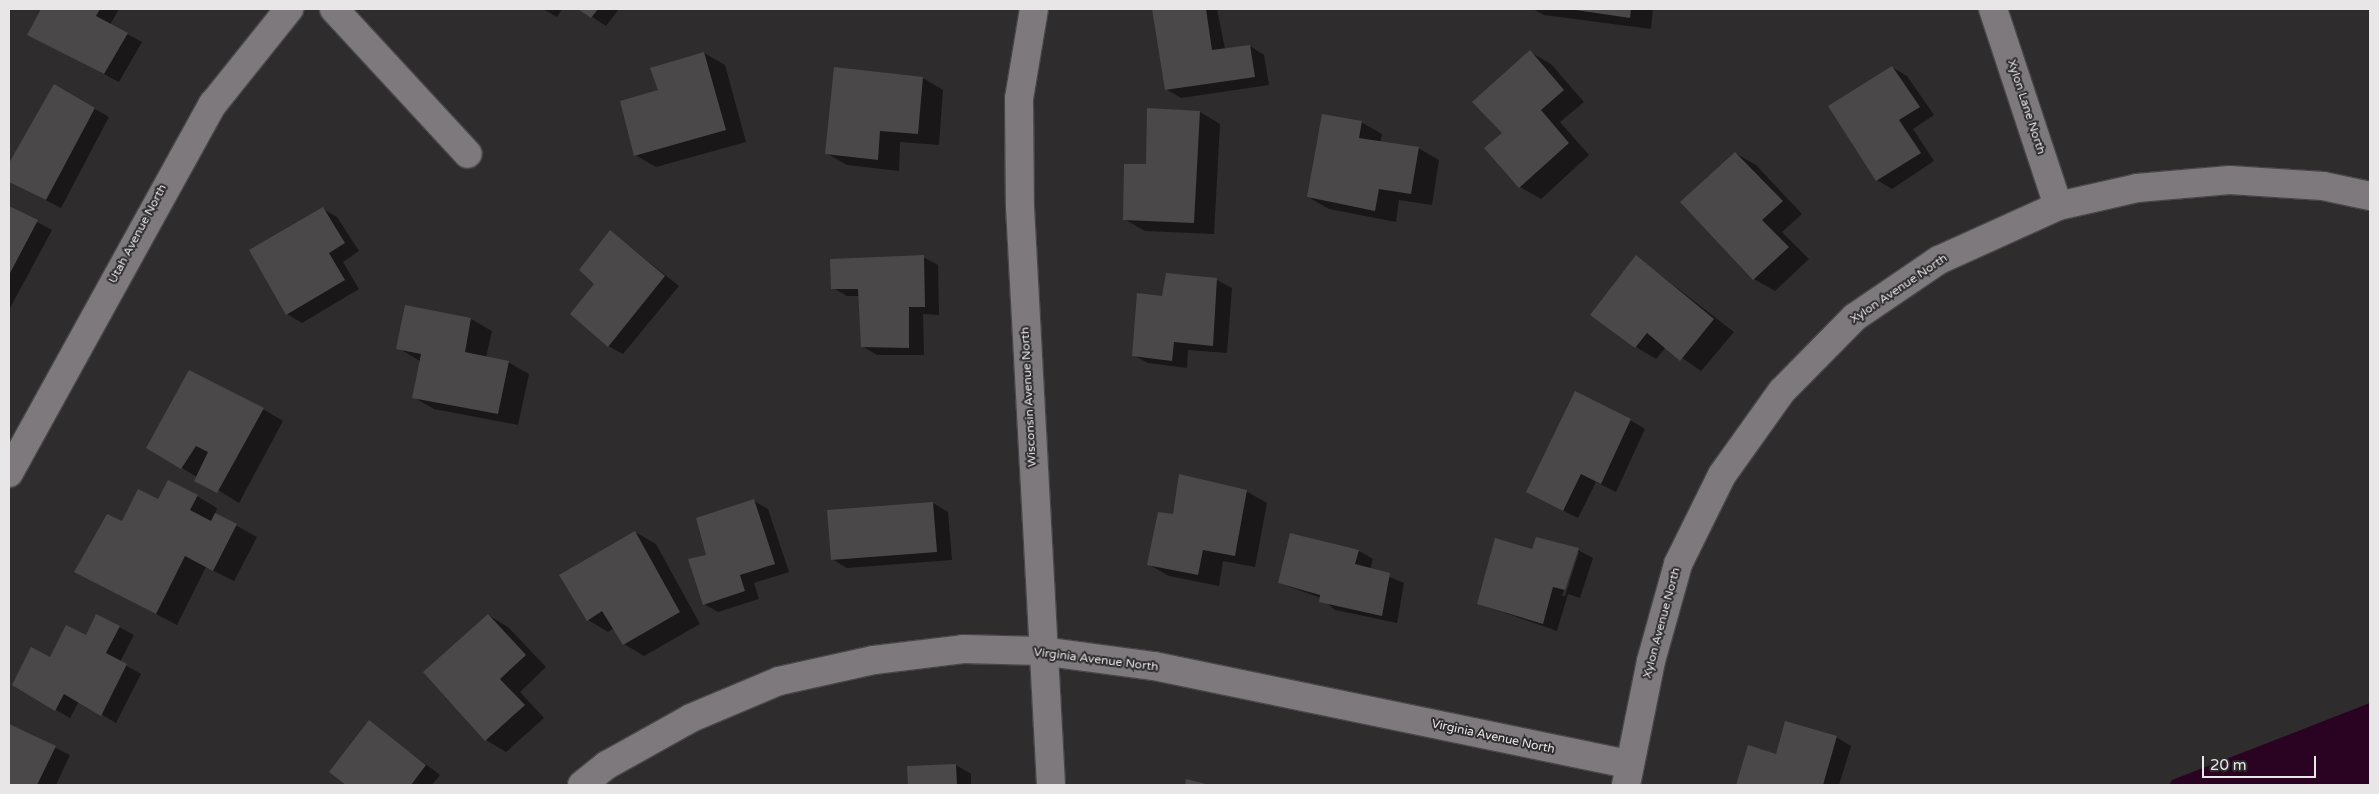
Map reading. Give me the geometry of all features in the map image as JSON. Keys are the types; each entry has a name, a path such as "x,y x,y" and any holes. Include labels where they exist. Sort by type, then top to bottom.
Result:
{"street":[{"name":"Utah Avenue North","path":"9,473 208,112 255,46 289,9"},
{"path":"334,9 468,154"},
{"name":"Wisconsin Avenue North","path":"1034,9 1019,99 1020,197 1041,652 1051,785"},
{"name":"Xylon Lane North","path":"1993,9 2058,206"},
{"name":"Xylon Avenue North","path":"1628,775 1651,661 1678,564 1722,475 1782,391 1855,317 1940,260 2058,206 2137,188 2230,180 2323,186 2370,196"},
{"name":"Virginia Avenue North","path":"582,785 607,765 691,718 779,681 874,660 954,650 1041,652 1154,666 1628,775"}],"shaded area":[{"path":"2370,703 2370,785 2169,785 2172,780"}],"building":[{"path":"41,9 100,9 96,16 128,33 104,74 27,35"},
{"path":"578,9 598,9 591,18"},
{"path":"1152,9 1206,9 1212,50 1250,45 1255,77 1165,90"},
{"path":"1569,9 1631,9 1630,18"},
{"path":"1530,50 1564,90 1541,110 1569,143 1519,188 1484,148 1502,133 1472,102"},
{"path":"704,52 726,130 634,156 620,101 658,90 650,68"},
{"path":"1892,66 1920,107 1899,120 1921,153 1876,181 1828,106"},
{"path":"834,67 923,77 918,134 880,131 878,160 825,154"},
{"path":"54,84 95,108 46,200 9,182 9,163"},
{"path":"1147,108 1200,111 1194,223 1123,220 1124,164 1146,164"},
{"path":"1322,114 1362,121 1359,138 1419,147 1411,194 1379,189 1375,211 1307,197"},
{"path":"1735,152 1783,201 1762,220 1789,247 1753,280 1680,202"},
{"path":"9,206 38,220 9,275"},
{"path":"323,207 345,243 329,253 345,280 286,315 249,250"},
{"path":"610,230 665,276 608,347 570,314 594,284 579,270"},
{"path":"924,255 925,307 909,307 909,348 861,347 858,289 831,289 830,259"},
{"path":"1636,255 1714,319 1680,361 1647,333 1635,348 1590,315"},
{"path":"1166,273 1217,278 1213,346 1174,342 1172,361 1132,356 1137,293 1162,296"},
{"path":"405,305 471,318 465,352 509,361 498,414 412,398 421,354 396,349"},
{"path":"189,370 264,408 217,493 194,481 208,452 196,446 181,469 146,448"},
{"path":"1575,391 1631,419 1601,484 1581,474 1563,511 1526,492"},
{"path":"1179,474 1247,490 1235,556 1203,550 1198,575 1147,565 1158,512 1173,514"},
{"path":"168,480 198,495 190,510 211,521 215,513 237,524 213,571 185,556 156,614 74,572 107,514 122,521 138,489 158,499"},
{"path":"754,499 775,564 740,575 745,591 703,605 688,559 706,555 696,518"},
{"path":"933,502 937,552 831,560 827,510"},
{"path":"635,531 680,612 623,645 602,611 587,621 559,575"},
{"path":"1290,533 1359,550 1355,564 1390,573 1382,616 1319,602 1320,595 1278,583"},
{"path":"1536,537 1579,548 1565,590 1553,587 1543,624 1477,604 1495,538 1532,549"},
{"path":"96,614 120,626 106,653 127,664 101,716 64,694 55,711 12,685 31,647 50,657 66,625 86,635"},
{"path":"488,614 526,655 500,679 525,705 485,741 423,672"},
{"path":"369,720 426,765 411,785 346,785 329,772"},
{"path":"1785,721 1837,736 1823,785 1736,785 1748,745 1776,754"},
{"path":"9,724 56,746 37,785 9,785"},
{"path":"956,764 957,785 908,785 907,766"},
{"path":"1186,779 1210,785 1185,785"}]}
